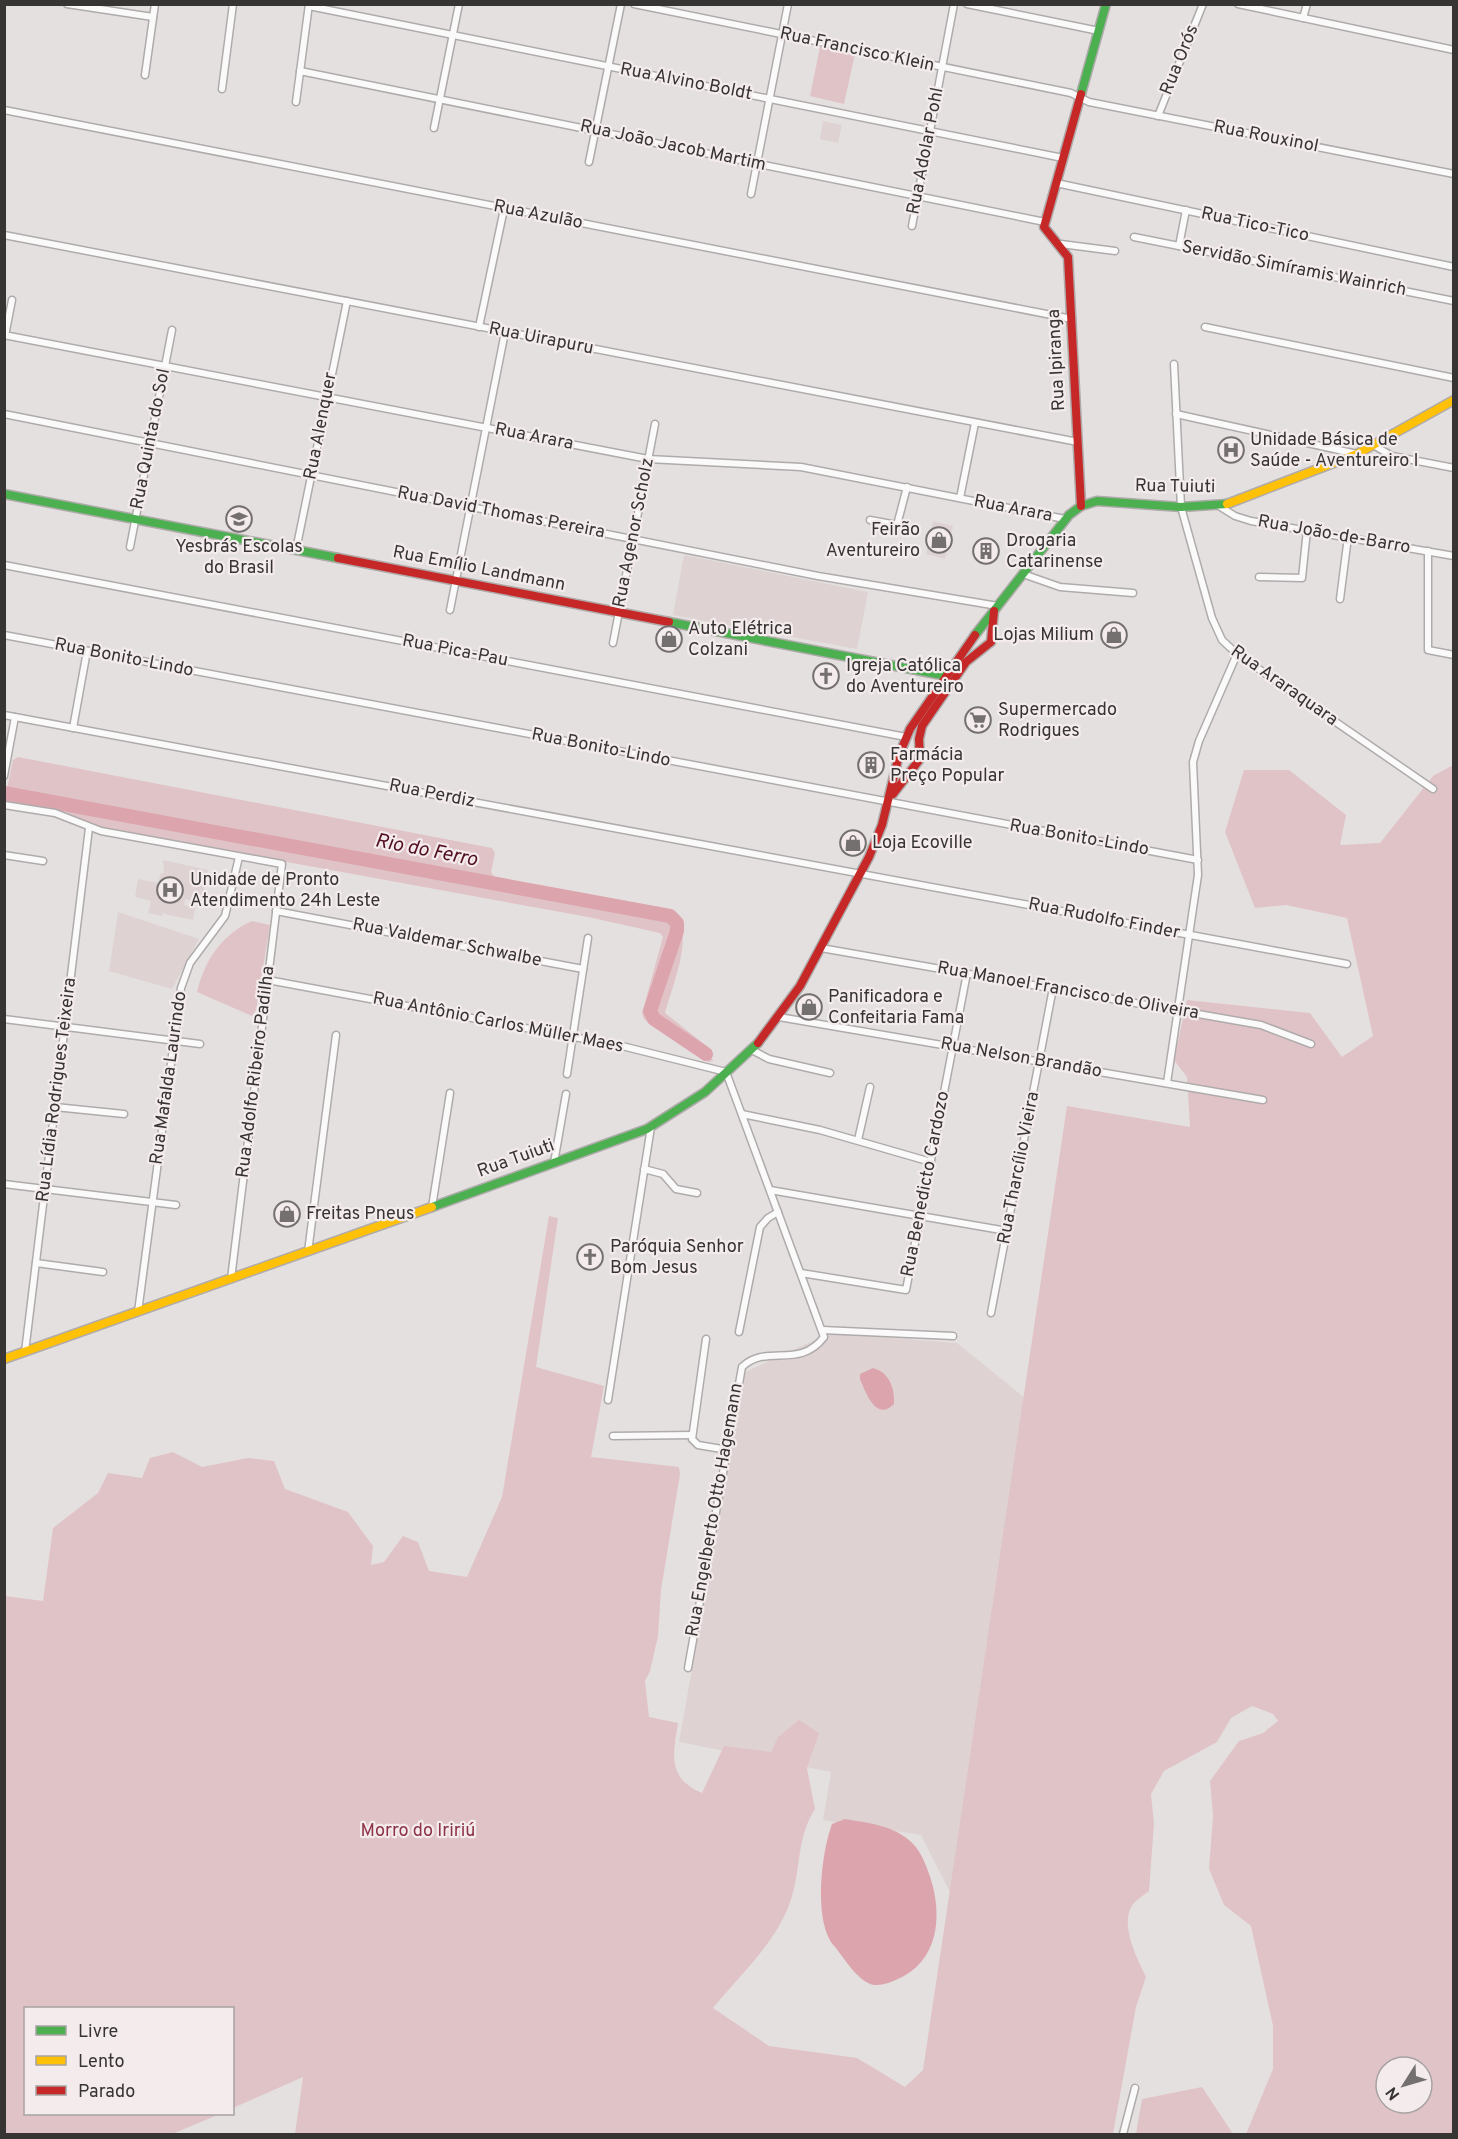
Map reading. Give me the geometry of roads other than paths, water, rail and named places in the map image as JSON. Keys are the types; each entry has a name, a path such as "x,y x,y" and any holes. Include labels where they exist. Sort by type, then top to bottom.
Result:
{"main road":[{"path":"1045,222 1106,4"},
{"name":"Rua Ipiranga","path":"1045,222 1047,235 1061,244 1068,256 1082,506"},
{"name":"Rua Tuiuti","path":"4,1359 308,1252 651,1127 688,1105 752,1050 779,1017 821,948 877,838 906,737 978,631 1065,519 1082,506 1106,501 1181,507 1219,506 1247,498 1375,446 1454,400"},
{"name":"Rua Emílio Landmann","path":"4,494 947,676"},
{"path":"899,756 908,763 918,762 922,726 966,662 988,645 993,638 996,609"},
{"path":"978,631 987,632 993,638"},
{"name":"Rua Tuiuti","path":"888,802 905,776 918,762"}],"street":[{"path":"67,4 153,17"},
{"path":"145,75 155,4"},
{"path":"222,89 233,4"},
{"path":"434,128 459,4"},
{"path":"589,162 621,4"},
{"name":"Rua Francisco Klein","path":"634,4 1080,97"},
{"path":"751,194 788,4"},
{"name":"Rua Adolar Pohl","path":"912,226 954,4"},
{"path":"967,4 1099,31"},
{"name":"Rua Orós","path":"1158,116 1203,4"},
{"path":"1238,4 1454,50"},
{"path":"1303,18 1307,4"},
{"path":"296,102 309,5"},
{"name":"Rua Alvino Boldt","path":"309,5 1063,158"},
{"name":"Rua João Jacob Martim","path":"300,71 1045,222"},
{"name":"Rua Rouxinol","path":"1080,97 1089,102 1454,174"},
{"name":"Rua Azulão","path":"4,110 1072,319"},
{"name":"Rua Tico-Tico","path":"1056,183 1454,267"},
{"path":"479,327 504,209"},
{"path":"1179,246 1186,210"},
{"name":"Rua Uirapuru","path":"4,235 1078,442"},
{"name":"Servidão Simíramis Wainrich","path":"1134,237 1454,301"},
{"path":"1061,244 1115,251"},
{"path":"5,336 12,300"},
{"name":"Rua Alenquer","path":"296,550 347,301"},
{"path":"1205,327 1454,378"},
{"name":"Rua Quinta do Sol","path":"130,547 171,330"},
{"path":"450,610 505,332"},
{"name":"Rua Arara","path":"5,336 648,459 801,466 1065,519"},
{"name":"Rua Araraquara","path":"1174,364 1181,507 1212,618 1222,639 1237,654 1433,789"},
{"name":"Rua David Thomas Pereira","path":"4,414 818,576 996,609"},
{"path":"1176,414 1357,454"},
{"path":"960,498 975,423"},
{"name":"Rua Agenor Scholz","path":"613,643 655,424"},
{"path":"1375,446 1392,456 1454,468"},
{"path":"870,520 897,525 907,487"},
{"name":"Rua João-de-Barro","path":"1219,506 1243,519 1454,556"},
{"path":"1259,577 1302,578 1307,530"},
{"path":"1340,599 1348,537"},
{"path":"1428,551 1428,650 1454,655"},
{"name":"Rua Pica-Pau","path":"4,565 906,737"},
{"path":"1023,574 1060,587 1133,593"},
{"name":"Rua Bonito-Lindo","path":"4,635 1198,860"},
{"path":"73,728 87,651"},
{"path":"1167,1083 1198,860 1193,762 1204,729 1237,654"},
{"name":"Rua Perdiz","path":"4,715 860,874"},
{"path":"4,776 15,717"},
{"path":"4,805 55,813 89,828 239,856"},
{"name":"Rua Lídia Rodrigues Teixeira","path":"26,1352 89,828"},
{"path":"4,855 43,861"},
{"name":"Rua Adolfo Ribeiro Padilha","path":"231,1279 282,864 239,856"},
{"name":"Rua Mafalda Laurindo","path":"138,1312 173,1040 185,976 193,958 225,916 239,856"},
{"name":"Rua Rudolfo Finder","path":"860,874 1347,964"},
{"name":"Rua Valdemar Schwalbe","path":"276,911 583,969"},
{"path":"567,1074 588,938"},
{"name":"Rua Manoel Francisco de Oliveira","path":"821,948 1270,1027 1311,1044"},
{"name":"Rua Benedicto Cardozo","path":"801,1273 906,1290 967,974"},
{"name":"Rua Antônio Carlos Müller Maes","path":"268,980 622,1046 726,1072"},
{"name":"Rua Tharcílio Vieira","path":"991,1313 1053,988"},
{"name":"Rua Nelson Brandão","path":"779,1017 1263,1100"},
{"path":"4,1019 200,1044"},
{"path":"308,1252 336,1035"},
{"path":"752,1050 769,1059 830,1073"},
{"path":"726,1072 822,1330 953,1336"},
{"path":"858,1140 870,1087"},
{"path":"432,1207 450,1093"},
{"path":"554,1163 566,1095"},
{"path":"55,1107 124,1113"},
{"path":"742,1114 858,1140 931,1162"},
{"path":"608,1400 651,1127"},
{"path":"645,1168 663,1174 676,1189 697,1193"},
{"path":"4,1184 176,1205"},
{"path":"770,1190 1007,1231"},
{"path":"739,1332 760,1227 778,1212"},
{"path":"36,1263 103,1272"},
{"name":"Rua Engelberto Otto Hagemann","path":"688,1668 742,1367 748,1361 764,1356 805,1354 818,1345 824,1337 822,1330"},
{"path":"706,1339 692,1435 698,1444 728,1450"},
{"path":"613,1436 692,1435"},
{"path":"1123,2134 1135,2088"}],"waterway":[{"name":"Rio do Ferro","path":"4,793 670,916 677,923 677,931 650,1011 654,1019 706,1054"}],"place":[{"name":"Unidade Básica de Saúde - Aventureiro I","path":"1231,450"},
{"name":"Yesbrás Escolas do Brasil","path":"239,519"},
{"name":"Feirão Aventureiro","path":"939,540"},
{"name":"Drogaria Catarinense","path":"986,551"},
{"name":"Lojas Milium","path":"1114,635"},
{"name":"Auto Elétrica Colzani","path":"669,639"},
{"name":"Igreja Católica do Aventureiro","path":"826,676"},
{"name":"Supermercado Rodrigues","path":"978,720"},
{"name":"Farmácia Preço Popular","path":"871,765"},
{"name":"Loja Ecoville","path":"853,843"},
{"name":"Unidade de Pronto Atendimento 24h Leste","path":"170,890"},
{"name":"Panificadora e Confeitaria Fama","path":"809,1007"},
{"name":"Freitas Pneus","path":"287,1214"},
{"name":"Paróquia Senhor Bom Jesus","path":"590,1257"}],"park label":[{"name":"Morro do Iririú","path":"418,1831"}]}
